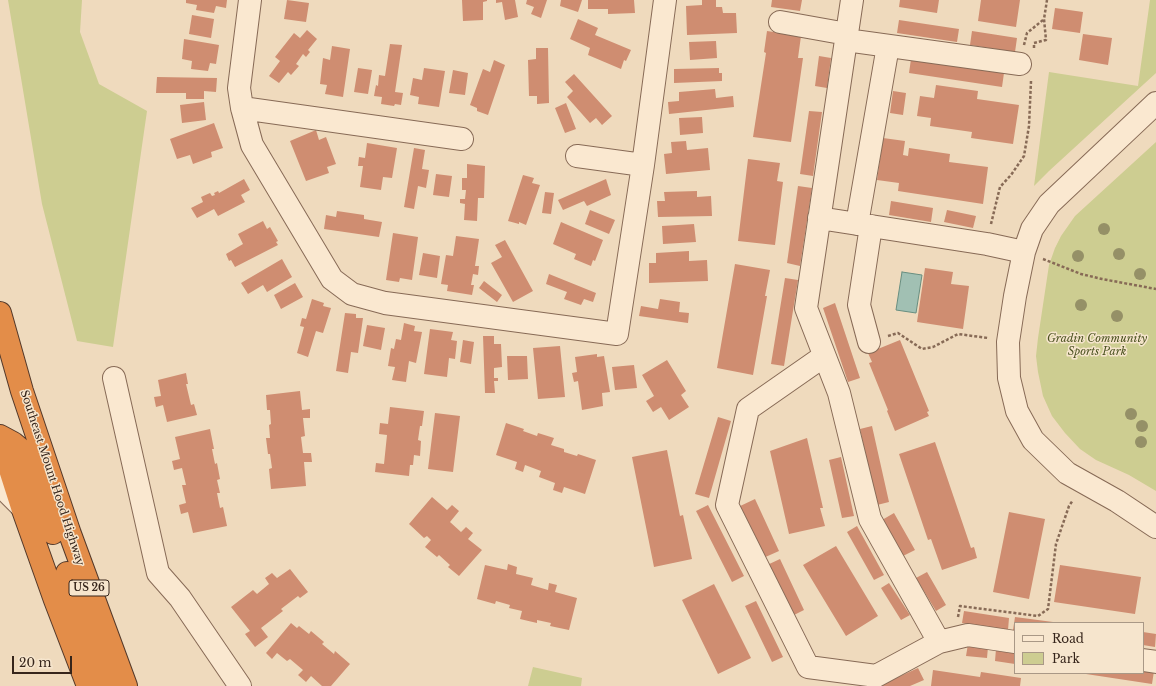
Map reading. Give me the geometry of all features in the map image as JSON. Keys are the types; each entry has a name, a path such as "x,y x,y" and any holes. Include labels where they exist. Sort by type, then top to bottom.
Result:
{"highway":[{"name":"Southeast Mount Hood Highway","path":"0,313 22,391 62,512 126,686"},
{"name":"US 26","path":"0,437 22,507 88,686"},
{"path":"0,437 13,443 26,454 83,619 110,686"}],"street":[{"path":"250,0 239,88 242,108 252,145 332,279 352,294 385,303 617,334 643,165 665,0"},
{"path":"852,0 806,308 840,393 870,519 947,640"},
{"path":"780,22 888,46 1028,64"},
{"path":"869,342 859,305 864,225 888,46"},
{"path":"1156,103 1049,204 1032,229 1024,252 1008,342 1009,378 1017,410 1033,440 1067,473 1117,500 1156,528"},
{"path":"242,108 462,139"},
{"path":"577,156 643,165"},
{"path":"819,218 987,244 1024,252"},
{"path":"824,356 748,409 727,505 808,667 876,676 947,640 968,635 1014,642"},
{"path":"114,378 158,573 180,598 240,686"},
{"path":"0,485 22,507"},
{"path":"1144,660 1156,662"}],"path":[{"path":"1028,64 1034,43 1046,40 1044,19 1046,0"},
{"path":"987,244 1000,187 1011,175 1024,156 1029,126 1027,33 1044,19"},
{"path":"1024,252 1088,276 1156,288"},
{"path":"869,342 898,333 922,349 934,347 958,334 1008,342"},
{"path":"947,640 950,626 958,621 960,606 1038,616 1048,609 1056,544 1069,506 1085,482"}],"green space":[{"path":"8,0 82,0 80,32 99,84 147,111 113,347 77,341 42,204"},
{"path":"1150,0 1156,0 1156,73 1034,186 1049,72 1138,86"},
{"name":"Gradin Community Sports Park","path":"1156,142 1156,491 1129,475 1096,460 1080,449 1065,433 1052,416 1043,396 1036,356 1049,265 1061,236 1075,216"},
{"path":"533,667 582,678 581,686 528,686"}],"shaded area":[{"path":"902,272 922,275 916,313 896,310"}],"building":[{"path":"186,0 227,0 226,8 216,6 214,13 196,10 197,5 186,3"},
{"path":"287,0 309,3 306,22 284,19"},
{"path":"462,0 487,0 483,2 483,20 463,21"},
{"path":"496,0 515,0 518,17 505,20 502,2 496,3"},
{"path":"527,0 547,0 541,18 531,14 534,7 526,4"},
{"path":"561,0 582,0 578,12 560,6"},
{"path":"588,0 634,0 635,13 608,14 608,9 588,9"},
{"path":"702,0 716,0 716,7 722,7 723,13 736,13 737,33 687,35 686,6 702,5"},
{"path":"772,0 802,0 800,11 771,7"},
{"path":"900,0 939,0 937,13 899,7"},
{"path":"981,0 1020,0 1016,27 978,21"},
{"path":"1055,8 1083,12 1080,33 1052,29"},
{"path":"192,15 214,19 211,38 189,34"},
{"path":"578,19 598,28 595,35 631,50 626,61 624,60 621,69 588,55 590,48 570,39"},
{"path":"899,20 959,29 957,42 897,33"},
{"path":"307,30 317,39 308,50 310,52 306,57 303,54 296,64 299,66 291,75 288,72 279,83 269,76 280,61 275,57 294,33 300,38"},
{"path":"767,31 801,36 798,58 803,58 791,142 753,137 766,53 764,52"},
{"path":"972,31 1017,38 1015,52 970,45"},
{"path":"1083,34 1112,38 1108,65 1079,60"},
{"path":"184,39 219,45 216,64 210,63 208,71 191,69 192,61 182,59"},
{"path":"716,41 717,58 690,60 689,42"},
{"path":"390,44 402,45 395,92 403,93 401,105 395,104 394,106 381,104 382,97 374,96 376,85 378,86 379,75 385,76"},
{"path":"332,46 350,49 343,97 325,94 327,85 320,84 323,58 330,60"},
{"path":"536,48 548,48 549,103 537,104 537,96 529,96 528,60 536,59"},
{"path":"819,56 831,58 827,88 815,86"},
{"path":"911,59 1004,73 1002,87 909,73"},
{"path":"494,60 505,65 488,115 477,111 477,108 470,105 483,69 490,72"},
{"path":"358,68 372,70 368,94 354,92"},
{"path":"424,68 445,71 439,107 418,104 419,97 410,95 413,78 422,80"},
{"path":"719,68 719,73 722,73 722,81 674,83 674,69"},
{"path":"453,70 468,73 465,95 449,93"},
{"path":"574,74 612,116 602,125 596,118 590,123 567,97 573,91 565,82"},
{"path":"157,77 217,78 216,92 204,91 204,99 186,99 186,93 156,93"},
{"path":"936,85 978,91 977,99 1019,105 1013,144 971,138 972,132 930,126 931,118 917,116 920,96 934,98"},
{"path":"715,89 716,98 733,96 734,107 669,114 668,102 679,101 679,92"},
{"path":"893,91 906,93 903,115 890,113"},
{"path":"204,102 206,120 182,123 180,105"},
{"path":"566,103 576,129 565,133 555,108"},
{"path":"809,111 822,112 813,176 800,174"},
{"path":"702,117 703,133 680,135 679,118"},
{"path":"214,123 223,148 211,152 212,157 193,164 190,155 177,159 170,139"},
{"path":"316,130 319,140 326,137 336,164 327,167 329,173 306,181 290,141"},
{"path":"883,138 905,141 903,155 908,156 909,148 950,154 949,162 988,167 983,204 898,191 899,183 877,180"},
{"path":"686,141 687,150 708,148 710,170 666,174 664,154 672,153 671,142"},
{"path":"367,143 397,148 392,178 383,177 381,190 360,187 363,166 358,166 359,157 365,158"},
{"path":"414,148 425,150 422,169 429,170 426,188 418,186 414,209 404,207"},
{"path":"748,159 780,163 777,181 783,182 775,245 738,241"},
{"path":"467,164 485,166 484,198 478,198 477,221 464,220 465,204 460,203 460,199 465,199 466,190 462,190 462,178 467,178"},
{"path":"436,174 452,176 449,197 433,195"},
{"path":"523,175 534,178 532,183 540,185 526,225 519,222 519,224 508,221"},
{"path":"244,179 250,190 241,195 245,202 218,216 214,209 197,218 191,208 203,202 201,197 210,193 212,196 215,195 214,193 218,191 219,193"},
{"path":"606,179 611,195 587,206 584,201 563,210 558,200"},
{"path":"798,186 812,188 800,266 787,263"},
{"path":"697,191 697,197 711,196 712,216 658,217 657,201 665,201 664,192"},
{"path":"545,192 554,193 551,214 542,213"},
{"path":"891,201 933,208 931,222 889,215"},
{"path":"590,210 615,220 609,234 585,224"},
{"path":"947,210 976,216 973,228 944,222"},
{"path":"337,211 364,215 364,219 382,222 379,237 324,229 326,215 336,217"},
{"path":"263,221 267,229 270,227 278,241 276,242 278,245 235,267 231,260 229,261 226,254 243,244 238,234"},
{"path":"561,222 603,240 595,261 593,260 591,266 574,259 576,254 553,244"},
{"path":"694,224 696,242 663,244 662,226"},
{"path":"393,233 418,237 412,280 400,278 399,282 386,280"},
{"path":"456,236 479,239 475,266 479,266 478,275 473,274 471,285 474,285 472,295 447,291 448,285 441,284 446,255 453,256"},
{"path":"505,240 533,291 513,302 491,263 502,257 495,245"},
{"path":"689,251 689,261 707,260 708,281 649,283 649,263 656,263 656,253"},
{"path":"423,253 440,256 437,278 419,275"},
{"path":"282,259 292,277 267,292 263,285 248,294 241,283"},
{"path":"735,264 770,270 753,375 717,368"},
{"path":"925,268 953,272 951,284 969,286 963,329 917,322"},
{"path":"549,274 596,293 593,302 584,299 581,305 564,299 567,292 546,284"},
{"path":"785,278 798,280 784,366 771,364"},
{"path":"484,281 502,295 497,302 479,288"},
{"path":"295,283 303,297 281,309 274,295"},
{"path":"312,299 324,303 323,306 331,308 323,333 316,331 308,357 297,353 304,327 300,326 302,318 306,319"},
{"path":"660,299 680,302 679,312 689,313 688,323 639,316 641,306 658,309"},
{"path":"835,303 860,378 848,382 823,308"},
{"path":"345,313 356,314 356,318 363,318 358,353 351,352 348,373 336,371"},
{"path":"404,323 415,326 414,331 422,332 416,363 409,361 406,382 392,380 395,367 388,366 391,348 394,349 396,339 401,340"},
{"path":"367,325 385,328 381,350 363,346"},
{"path":"430,329 453,332 451,340 457,341 455,359 449,358 447,377 424,374"},
{"path":"483,336 494,336 494,344 501,344 502,367 494,368 494,378 498,378 498,381 494,381 495,393 485,393"},
{"path":"463,340 474,342 471,364 460,362"},
{"path":"900,340 929,411 927,412 929,416 895,431 869,363 872,362 868,353"},
{"path":"560,346 565,397 538,399 533,348"},
{"path":"597,354 597,357 604,356 610,392 602,393 603,406 582,410 578,381 574,382 572,373 577,372 575,357"},
{"path":"507,356 527,356 528,379 508,380"},
{"path":"667,360 686,391 681,395 689,407 669,420 661,407 653,412 646,401 654,396 642,375"},
{"path":"634,365 637,388 615,390 612,367"},
{"path":"186,373 188,384 186,384 191,405 194,404 197,415 167,422 163,405 156,407 154,397 161,396 158,380"},
{"path":"300,391 302,410 310,409 310,418 303,418 305,436 301,437 303,453 311,453 312,462 304,462 306,486 271,489 269,469 272,468 266,438 270,438 269,425 271,424 270,410 267,410 266,395"},
{"path":"390,407 424,411 418,440 421,441 420,456 414,455 413,465 410,465 409,476 375,472 376,463 384,464 387,435 379,434 380,423 388,424"},
{"path":"435,413 460,416 453,472 428,469"},
{"path":"718,417 731,421 709,498 695,494"},
{"path":"506,423 524,429 523,431 537,436 538,433 554,438 551,445 564,449 564,452 577,456 578,454 596,460 585,494 564,487 562,493 553,490 555,483 539,477 541,471 525,465 523,472 515,469 517,462 496,455"},
{"path":"872,426 889,502 877,505 860,429"},
{"path":"210,429 215,464 217,463 220,479 217,480 220,493 217,493 220,508 223,507 227,526 193,533 188,512 181,514 179,505 186,503 182,485 186,485 182,468 174,470 172,461 180,459 175,437"},
{"path":"807,438 823,508 820,508 825,526 789,534 770,451"},
{"path":"935,442 971,548 974,547 977,558 942,570 931,539 928,540 899,454"},
{"path":"667,450 680,516 683,515 692,559 654,567 632,457"},
{"path":"841,457 854,516 842,518 829,460"},
{"path":"432,497 447,510 452,505 459,511 450,522 461,532 466,527 473,533 468,539 482,550 459,576 448,567 450,565 439,555 437,557 425,547 431,540 427,536 424,538 409,524"},
{"path":"755,499 779,551 761,559 736,508"},
{"path":"708,505 744,576 732,582 696,511"},
{"path":"1009,512 1045,519 1029,599 993,592"},
{"path":"894,513 915,550 903,556 882,520"},
{"path":"857,526 884,575 874,580 847,532"},
{"path":"836,546 878,616 846,636 803,565"},
{"path":"780,559 804,610 790,617 765,566"},
{"path":"508,564 517,567 516,574 533,578 531,585 548,590 549,583 557,585 555,592 577,598 569,630 550,626 551,623 537,620 537,623 520,619 522,611 509,608 510,605 496,601 495,604 477,599 485,565 507,570"},
{"path":"1060,565 1141,577 1135,614 1054,602"},
{"path":"290,569 308,592 300,598 298,596 281,609 283,611 261,628 268,637 255,647 245,634 250,631 231,607 253,590 257,594 269,584 265,578 272,573 277,578"},
{"path":"927,572 946,605 936,611 916,578"},
{"path":"889,583 910,615 901,620 881,588"},
{"path":"714,584 751,658 718,674 682,600"},
{"path":"756,601 783,657 772,662 745,606"},
{"path":"964,611 1009,618 1008,630 962,623"},
{"path":"1015,617 1053,622 1014,622"},
{"path":"291,623 297,628 299,626 309,634 311,631 324,642 322,644 334,654 335,651 350,664 331,686 322,686 311,676 306,682 298,675 303,670 290,659 287,661 277,653 272,659 266,653"},
{"path":"1144,632 1156,634 1155,647 1144,645"},
{"path":"968,644 988,647 987,658 966,656"},
{"path":"996,649 1014,652 1014,664 995,661"},
{"path":"918,668 924,680 910,686 881,685"},
{"path":"1144,669 1154,671 1152,684 1086,674 1144,674"},
{"path":"933,670 980,677 981,672 1021,678 1020,686 931,686"}]}
